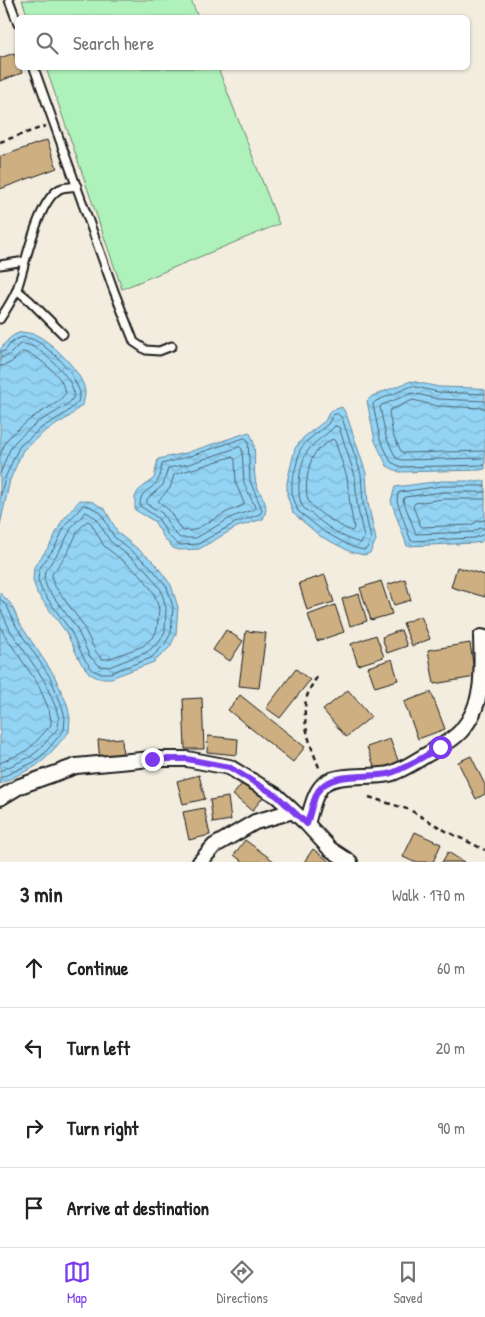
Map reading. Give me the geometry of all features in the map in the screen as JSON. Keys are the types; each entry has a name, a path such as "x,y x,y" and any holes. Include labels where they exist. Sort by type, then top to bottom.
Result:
{"street":[{"path":"307,824 318,792 326,783 339,778 389,774 440,747 460,732 474,711 482,684 481,637 485,638"},
{"path":"0,798 20,786 76,766 152,759 187,759 229,767 277,796 330,849 350,862"},
{"path":"200,862 214,846 255,822 293,811"}],"lane":[{"path":"9,0 15,16"},
{"path":"35,70 134,342 146,350 158,351 172,346"},
{"path":"0,319 17,290 30,242 41,212 49,199 60,188 77,186"},
{"path":"0,265 25,261"},
{"path":"17,290 63,334"}],"path":[{"path":"0,142 54,124"},
{"path":"317,677 308,692 304,713 308,736 326,783"},
{"path":"369,797 410,810 446,831 485,850"}],"green space":[{"path":"22,0 191,0 197,15 27,15"},
{"path":"47,70 219,70 279,224 122,289"}],"water":[{"path":"22,332 34,334 41,338 66,358 79,376 85,395 83,404 69,417 44,432 23,450 10,480 0,525 0,350 9,339"},
{"path":"411,381 439,387 485,390 485,469 399,472 387,466 375,441 367,401 372,396"},
{"path":"342,407 347,416 366,473 368,503 376,540 370,553 364,555 351,552 320,536 293,513 287,495 287,482 295,448 304,437 325,421 330,411"},
{"path":"249,432 254,448 256,484 266,507 263,519 237,527 199,549 179,550 173,548 164,538 154,521 135,510 135,497 138,491 154,478 158,459 186,453"},
{"path":"442,481 485,481 485,537 481,542 474,543 407,546 391,501 395,487"},
{"path":"80,500 93,502 105,509 118,533 154,562 171,585 178,607 176,634 170,647 154,662 111,678 98,678 90,674 81,663 66,632 37,593 33,580 34,567 50,545 62,521"},
{"path":"0,593 11,604 20,624 54,675 67,704 70,718 69,732 46,758 36,766 0,784"}],"building":[{"path":"14,53 15,70 21,70 22,73 0,81 0,58"},
{"path":"47,140 57,168 0,189 0,157"},
{"path":"457,567 485,575 485,597 451,587"},
{"path":"325,575 334,602 307,610 299,583"},
{"path":"405,579 411,600 394,605 387,585"},
{"path":"381,581 392,614 371,620 360,588"},
{"path":"359,594 367,621 350,626 342,599"},
{"path":"335,605 344,632 317,641 308,615"},
{"path":"421,616 430,639 412,646 403,623"},
{"path":"226,630 243,641 230,661 213,650"},
{"path":"401,630 407,646 387,653 382,637"},
{"path":"246,631 266,633 259,688 239,686"},
{"path":"376,635 384,657 358,665 351,644"},
{"path":"470,643 475,677 434,684 428,650"},
{"path":"392,659 398,680 375,687 368,667"},
{"path":"296,669 310,680 280,718 266,708"},
{"path":"348,690 371,717 346,737 323,710"},
{"path":"431,692 445,729 418,739 404,702"},
{"path":"240,695 305,747 293,762 228,710"},
{"path":"202,698 204,749 185,749 183,699"},
{"path":"208,736 238,739 237,755 207,752"},
{"path":"122,738 123,759 100,761 98,740"},
{"path":"390,739 399,763 376,771 367,747"},
{"path":"471,756 485,785 485,794 476,799 458,762"},
{"path":"199,775 205,799 183,804 177,781"},
{"path":"244,781 264,796 252,811 233,795"},
{"path":"228,797 231,820 213,823 210,800"},
{"path":"204,808 210,835 189,840 183,812"},
{"path":"415,832 441,844 433,862 414,862 403,857"},
{"path":"245,840 275,862 243,862 234,855"},
{"path":"313,849 330,862 304,862"},
{"path":"448,852 464,862 442,862"}],"route":[{"path":"152,759 187,759 229,767 277,796 307,824 318,792 326,783 339,778 389,774 440,747"}]}
